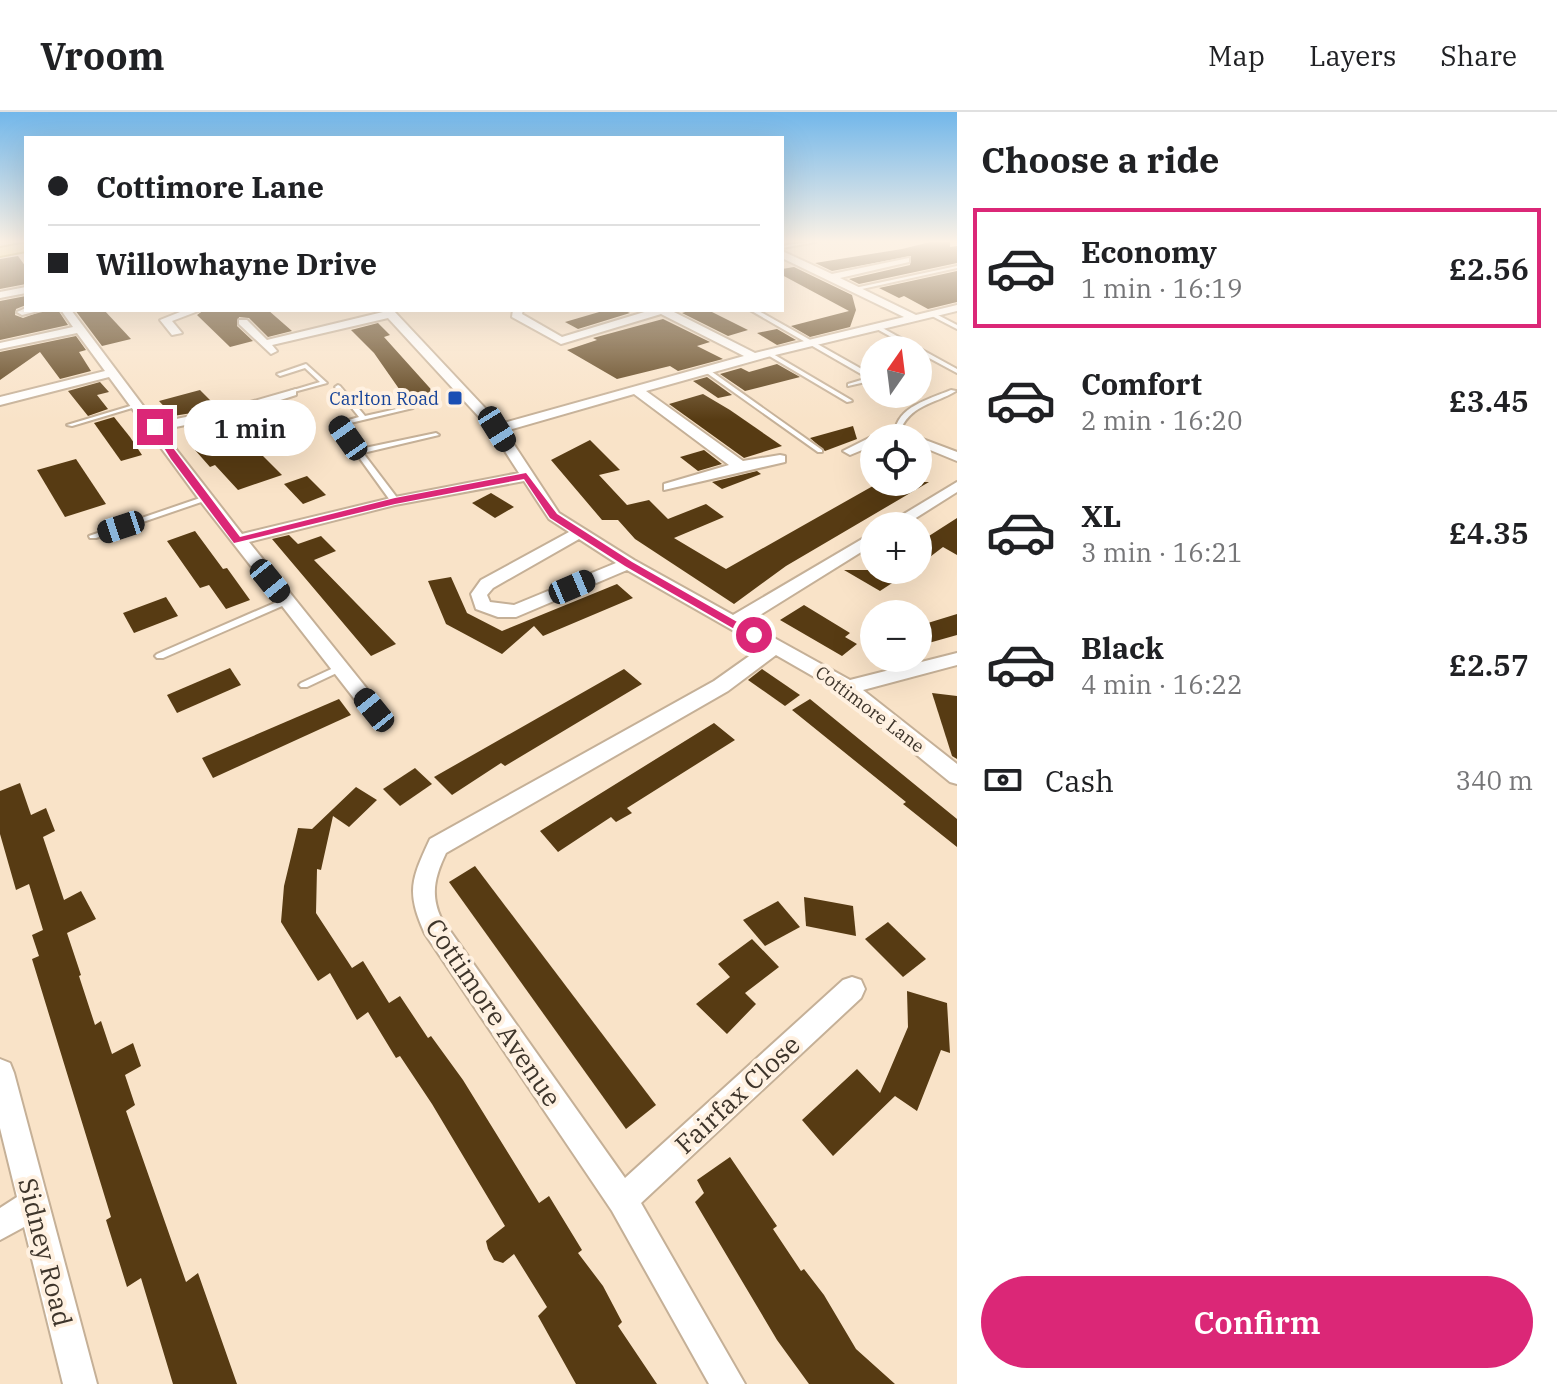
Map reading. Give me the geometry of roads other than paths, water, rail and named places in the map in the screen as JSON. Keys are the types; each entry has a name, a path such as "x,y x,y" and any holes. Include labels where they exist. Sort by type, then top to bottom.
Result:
{"street":[{"path":"879,301 914,318"},
{"path":"497,429 768,353 957,308"},
{"path":"67,312 206,499 374,710"},
{"path":"176,333 165,320 190,312"},
{"path":"243,322 268,348 388,312"},
{"name":"Cottimore Lane","path":"388,312 497,429 545,507 628,564 849,689 957,776"},
{"path":"517,312 516,315 561,341 655,312"},
{"path":"666,312 754,357"},
{"path":"0,346 79,329"},
{"path":"0,401 114,372"},
{"path":"636,390 740,466"},
{"path":"155,427 229,412 292,392"},
{"path":"850,451 860,446"},
{"path":"932,446 957,457"},
{"path":"669,487 740,466 780,459"},
{"path":"238,540 395,501 526,476"},
{"path":"915,512 957,486"},
{"path":"579,533 487,584 479,594 482,605 498,611 516,611 628,564"},
{"path":"732,624 860,546"},
{"name":"Cottimore Avenue","path":"728,1384 623,1200 433,926 420,900 426,870 438,846 468,826 721,686 776,646"},
{"path":"849,689 864,681 957,659"},
{"name":"Fairfax Close","path":"623,1200 852,989"},
{"name":"Sidney Road","path":"0,1073 80,1384"},
{"path":"0,1225 34,1204"}],"lane":[{"path":"757,312 873,378 850,385"},
{"path":"932,314 957,327"},
{"path":"877,327 957,371"},
{"path":"768,353 849,401"},
{"path":"280,374 306,366 324,383 292,392"},
{"path":"706,370 820,451"},
{"path":"338,387 363,418"},
{"path":"898,424 905,414 953,391"},
{"path":"70,425 139,405"},
{"path":"395,501 338,424 410,408"},
{"path":"358,452 436,435"},
{"path":"93,536 206,499"},
{"path":"160,656 286,601"},
{"path":"304,685 340,668"}],"place":[{"name":"Carlton Road","path":"455,398"}]}
